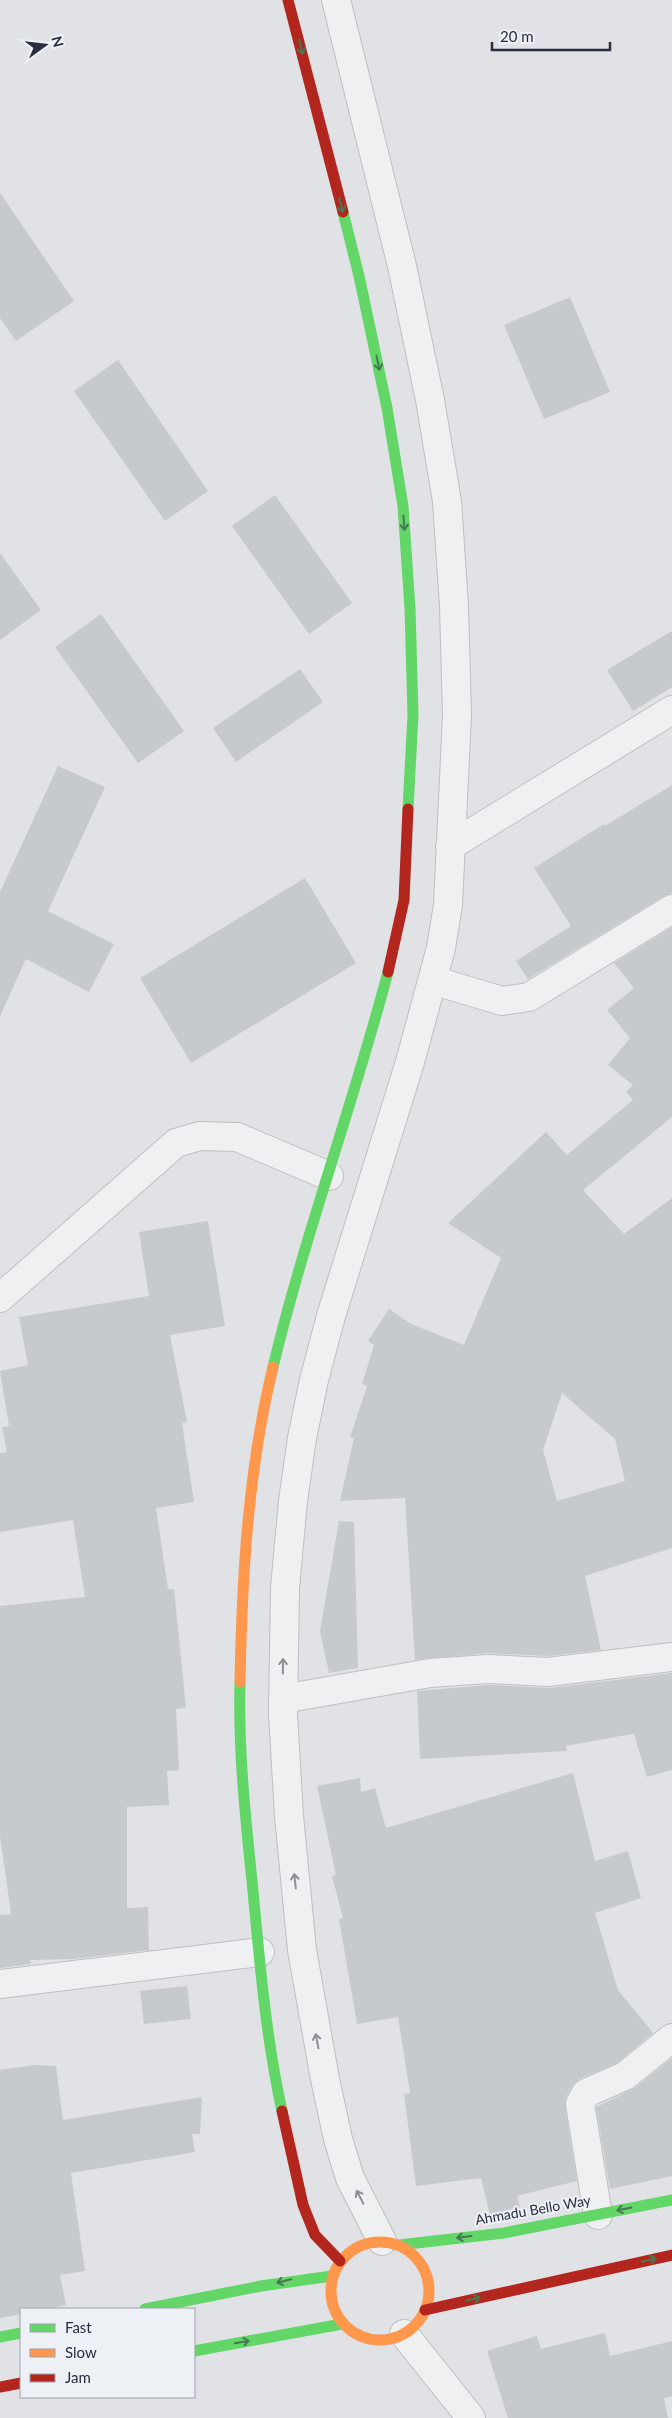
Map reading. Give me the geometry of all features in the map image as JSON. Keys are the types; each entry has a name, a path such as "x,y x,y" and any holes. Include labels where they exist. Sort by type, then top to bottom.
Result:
{"main road":[{"path":"288,0 359,276 388,408 403,506 410,608 413,715 404,900 387,982 329,1176 288,1304 272,1369 258,1431 242,1586 239,1716 246,1819 265,2018 279,2098 303,2205 315,2235 340,2261"},
{"name":"Ahmadu Bello Way","path":"390,2243 504,2233 672,2200"},
{"path":"390,2243 412,2253 422,2265 428,2280 429,2295 426,2310 418,2323 404,2334 388,2340 372,2340 355,2335 342,2324 334,2309 330,2293 332,2276 340,2261 349,2252 365,2244 390,2243"},
{"path":"426,2310 672,2255"},
{"path":"150,2308 260,2288 291,2279 332,2276"},
{"path":"195,2351 342,2324"},
{"path":"0,2337 20,2333"},
{"path":"0,2386 20,2383"}],"street":[{"path":"336,0 402,266 430,400 447,501 454,606 457,715 448,905 432,980 410,1062 331,1316 302,1438 293,1501 285,1588 282,1699 290,1826 302,1950 310,2003 338,2139 350,2178 390,2243"},
{"path":"450,846 672,710"},
{"path":"432,980 502,1001 529,997 672,909"},
{"path":"0,1298 176,1143 200,1136 237,1137 329,1176"},
{"path":"282,1699 430,1673 488,1669 548,1672 672,1657"},
{"path":"0,1984 260,1952"},
{"path":"598,2215 580,2104 586,2093 625,2076 672,2038"},
{"path":"404,2334 471,2418"}],"building":[{"path":"0,193 74,301 16,341 0,318"},
{"path":"570,297 610,392 544,419 504,325"},
{"path":"118,360 208,491 165,521 74,391"},
{"path":"275,495 352,603 309,634 232,526"},
{"path":"0,553 41,610 0,640"},
{"path":"101,614 184,731 138,763 55,647"},
{"path":"672,631 672,687 633,711 607,670"},
{"path":"300,669 323,702 236,762 213,728"},
{"path":"58,766 105,787 48,911 114,944 89,992 26,959 0,1016 0,892"},
{"path":"672,785 672,893 664,896 528,979 516,961 571,926 534,868 604,824 605,826"},
{"path":"305,878 356,963 191,1063 140,978"},
{"path":"672,927 672,1117 583,1190 624,1234 672,1198 672,1548 585,1576 601,1650 547,1656 487,1653 415,1660 405,1498 340,1501 354,1438 350,1437 367,1386 362,1384 374,1345 368,1341 389,1309 411,1324 464,1345 501,1258 448,1223 546,1132 567,1155 633,1100 626,1092 633,1085 608,1065 630,1038 607,1010 634,988 614,963","holes":["562,1393 615,1439 625,1481 557,1501 543,1450"]},
{"path":"208,1221 225,1326 170,1335 187,1422 182,1423 194,1502 156,1508 168,1589 174,1589 186,1708 176,1709 179,1770 167,1771 169,1805 127,1807 127,1908 148,1907 149,1950 73,1959 30,1960 31,1964 0,1968 0,1915 11,1914 0,1836 0,1606 85,1597 73,1520 0,1532 0,1453 7,1452 2,1427 9,1426 0,1371 28,1365 19,1317 149,1296 139,1232"},
{"path":"339,1521 354,1522 358,1668 329,1673 320,1631"},
{"path":"672,1673 672,1770 647,1777 634,1734 566,1746 567,1751 420,1759 417,1691 488,1685 550,1688"},
{"path":"573,1773 595,1861 628,1851 641,1898 595,1913 618,1990 653,2033 617,2063 579,2079 572,2086 566,2097 565,2106 577,2181 517,2196 520,2207 490,2215 481,2178 416,2186 404,2094 410,2093 398,2017 357,2024 339,1919 343,1918 332,1876 336,1875 317,1786 360,1778 361,1792 375,1788 386,1828"},
{"path":"187,1986 191,2019 144,2024 140,1991"},
{"path":"672,2058 672,2176 610,2189 596,2107 635,2088"},
{"path":"34,2065 56,2066 63,2120 202,2097 200,2134 192,2134 195,2152 71,2173 85,2271 60,2275 66,2305 50,2308 20,2308 20,2314 0,2318 0,2070"},
{"path":"605,2333 610,2356 672,2341 672,2396 664,2398 668,2418 508,2418 487,2351 537,2336 541,2349"}],"traffic: fast":[{"path":"343,212 359,276 387,408 403,506 410,608 413,715 408,809"},
{"path":"273,1367 314,1219 360,1071 388,972"},
{"path":"240,1682 243,1787 258,1946 268,2029 282,2111"},
{"path":"399,2245 504,2233 672,2200"},
{"path":"150,2308 261,2286 332,2276"},
{"path":"195,2351 342,2324"},
{"path":"0,2337 20,2333"}],"traffic: slow":[{"path":"240,1682 242,1603 252,1484 264,1406 273,1367"},
{"path":"380,2242 399,2246 415,2256 425,2272 429,2291 425,2310 415,2326 399,2336 380,2340 361,2336 345,2326 335,2310 331,2291 335,2272 345,2256 361,2246 380,2242"}],"traffic: jam":[{"path":"288,0 343,212"},
{"path":"388,972 404,900 408,809"},
{"path":"282,2111 303,2205 315,2235 340,2261"},
{"path":"425,2310 672,2255"},
{"path":"0,2387 20,2383"}]}
